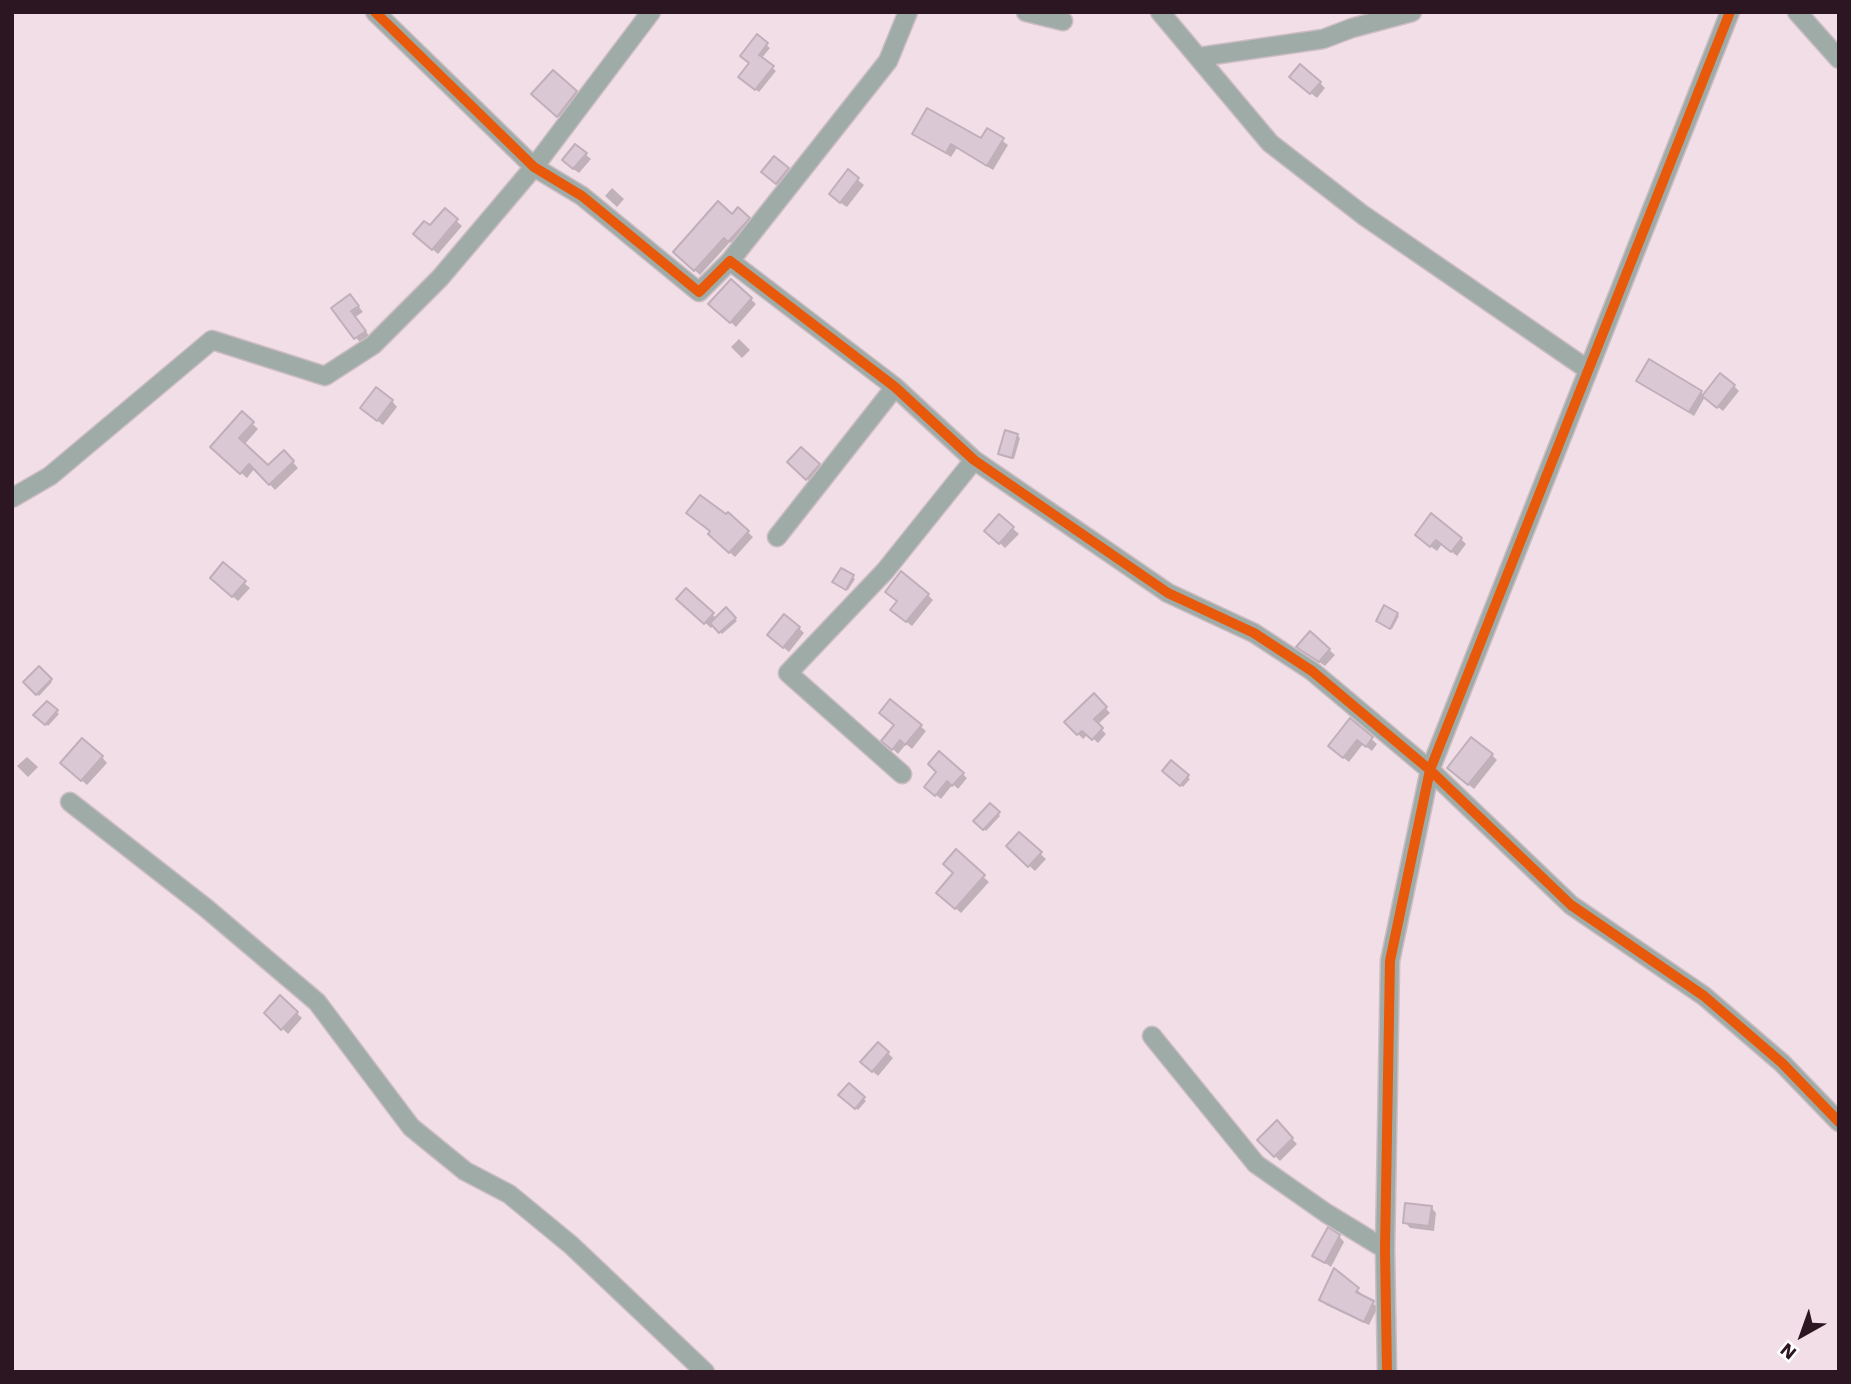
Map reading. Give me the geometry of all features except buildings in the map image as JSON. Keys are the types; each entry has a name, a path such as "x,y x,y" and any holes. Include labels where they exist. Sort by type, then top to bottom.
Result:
{"street":[{"path":"375,12 534,167 582,196 699,292 730,261 888,61 908,12"},
{"path":"12,498 50,476 212,340 325,376 373,345 440,278 534,167 651,12"},
{"path":"1026,12 1063,21"},
{"path":"1160,12 1270,143 1363,215 1587,369"},
{"path":"1199,57 1323,38 1412,12"},
{"path":"1387,1372 1385,1249 1390,961 1430,770 1730,12"},
{"path":"1797,12 1839,59"},
{"path":"730,261 895,387 975,460 1168,593 1254,633 1312,671 1430,770 1571,905 1704,996 1782,1063 1839,1122"},
{"path":"777,537 895,387"},
{"path":"902,774 788,673 885,571 975,460"},
{"path":"70,802 206,908 317,1002 411,1127 465,1171 520,1202 571,1245 705,1372"},
{"path":"1152,1036 1256,1164 1326,1213 1385,1249"}],"cycle path":[{"path":"375,12 534,167 582,196 699,292 730,261 895,387 974,460 1168,593 1254,633 1312,671 1430,770 1571,905 1704,996 1782,1063 1839,1122"},
{"path":"1387,1372 1385,1249 1390,961 1430,770 1730,12"}]}
